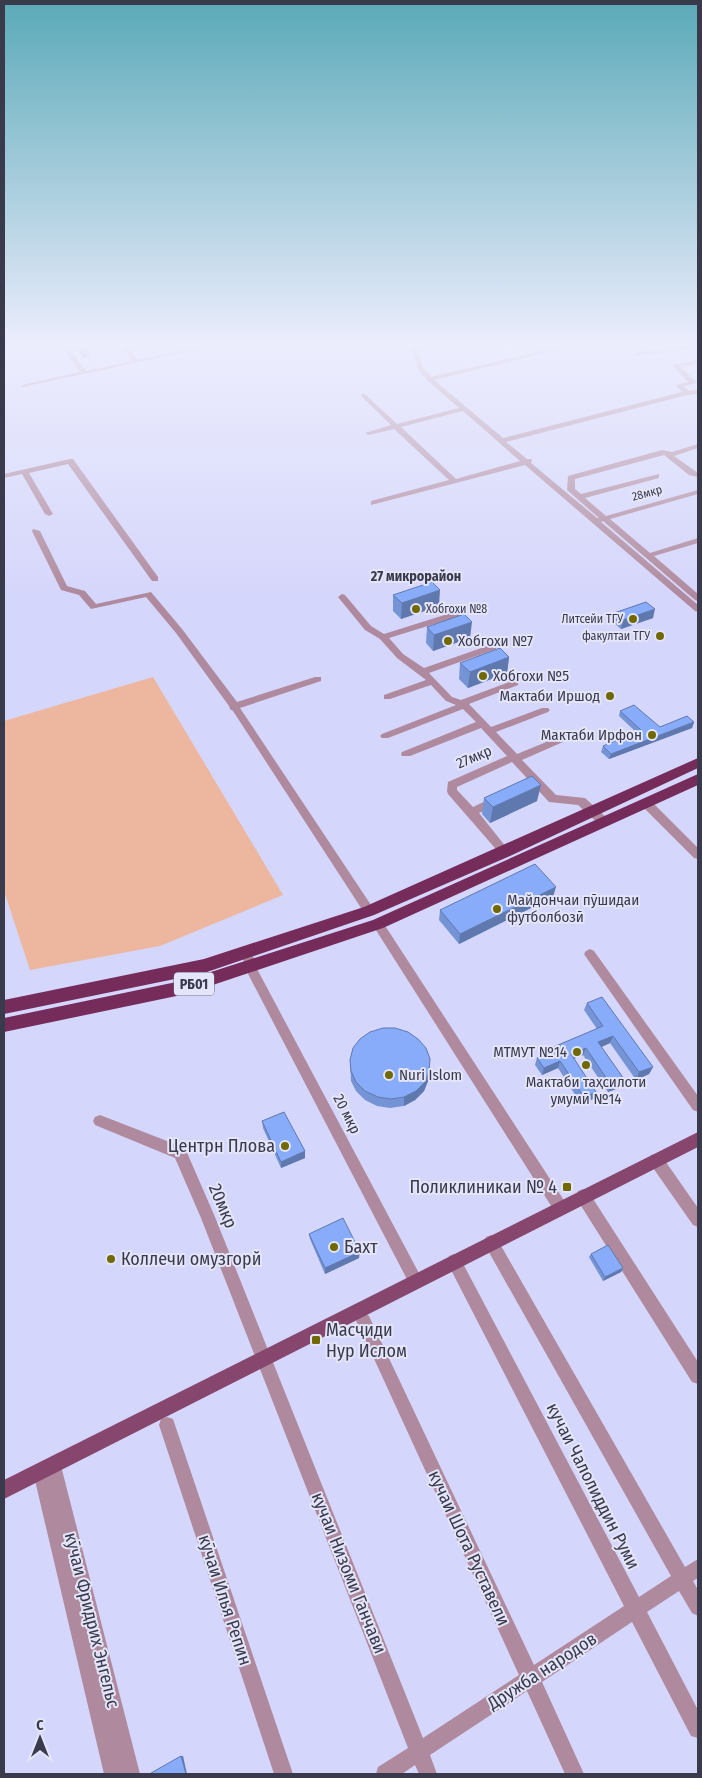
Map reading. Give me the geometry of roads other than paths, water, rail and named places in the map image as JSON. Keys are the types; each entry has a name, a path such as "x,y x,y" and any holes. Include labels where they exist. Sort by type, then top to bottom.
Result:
{"highway":[{"name":"РБ01","path":"374,917 505,852 698,763"},
{"name":"РБ01","path":"4,1025 186,987 249,959 374,917 604,822 698,779"},
{"name":"РБ01","path":"4,1006 204,966 249,959"}],"main road":[{"path":"4,1490 265,1362 414,1280 698,1139"}],"street":[{"path":"369,433 392,428"},
{"path":"397,428 454,482"},
{"path":"485,428 525,462 698,598"},
{"path":"500,441 552,428"},
{"path":"571,487 571,478 665,452 672,454 698,446"},
{"path":"665,452 692,473 698,475"},
{"path":"4,476 70,460 154,579"},
{"path":"374,503 533,460 571,487 599,520 698,609"},
{"path":"24,471 50,514"},
{"name":"28мкр","path":"579,497 656,476"},
{"name":"28мкр","path":"599,520 698,492"},
{"path":"36,531 64,588 82,593 94,607 148,594 196,654 374,917 560,1207"},
{"path":"647,556 698,540"},
{"name":"27мкр","path":"342,597 368,628 383,637 400,656 423,672 449,699 462,705 486,727 514,758 532,785 553,799 581,801 604,822"},
{"path":"383,637 457,614"},
{"path":"423,672 493,647"},
{"path":"233,706 318,679"},
{"path":"387,697 431,682"},
{"path":"386,736 515,683"},
{"name":"27мкр","path":"486,727 545,710"},
{"path":"406,754 486,727"},
{"name":"27мкр","path":"505,852 452,791 452,785 569,736"},
{"path":"472,812 504,798"},
{"path":"646,803 698,855"},
{"path":"590,954 698,1106"},
{"name":"20 мкр","path":"249,959 414,1280"},
{"name":"20мкр","path":"100,1121 180,1153 208,1217 265,1362"},
{"path":"656,1160 698,1220"},
{"path":"583,1196 698,1376"},
{"name":"кучаи Чалолиддин Руми","path":"491,1242 698,1607"},
{"name":"кучаи Чалолиддин Руми","path":"454,1261 698,1729"},
{"name":"кучаи Шота Руставели","path":"364,1321 575,1774"},
{"name":"кучаи Низоми Ганчави","path":"265,1362 428,1774"},
{"name":"кӯчаи Илья Репин","path":"167,1425 284,1774"},
{"name":"кӯчаи Фридрих Энгельс","path":"47,1469 114,1774"},
{"name":"кӯчаи Фридрих Энгельс","path":"47,1469 131,1774"},
{"name":"Дружба народов","path":"385,1774 698,1568"}],"place":[{"name":"Хобгохи №8","path":"416,609"},
{"name":"Литсейи ТГУ","path":"633,619"},
{"name":"факултаи ТГУ","path":"660,636"},
{"name":"Хобгохи №7","path":"448,641"},
{"name":"Хобгохи №5","path":"483,676"},
{"name":"Мактаби Иршод","path":"610,696"},
{"name":"Мактаби Ирфон","path":"652,735"},
{"name":"Майдончаи пӯшидаи футболбозӣ","path":"497,909"},
{"name":"МТМУТ №14","path":"577,1052"},
{"name":"Мактаби таҳсилоти умумӣ №14","path":"586,1065"},
{"name":"Nuri Islom","path":"389,1075"},
{"name":"Центрн Плова","path":"285,1146"},
{"name":"Поликлиникаи № 4","path":"567,1187"},
{"name":"Бахт","path":"334,1247"},
{"name":"Коллечи омузгорй","path":"111,1259"},
{"name":"Масҷиди Нур Ислом","path":"316,1340"}],"district":[{"name":"27 микрорайон","path":"416,576"}]}
